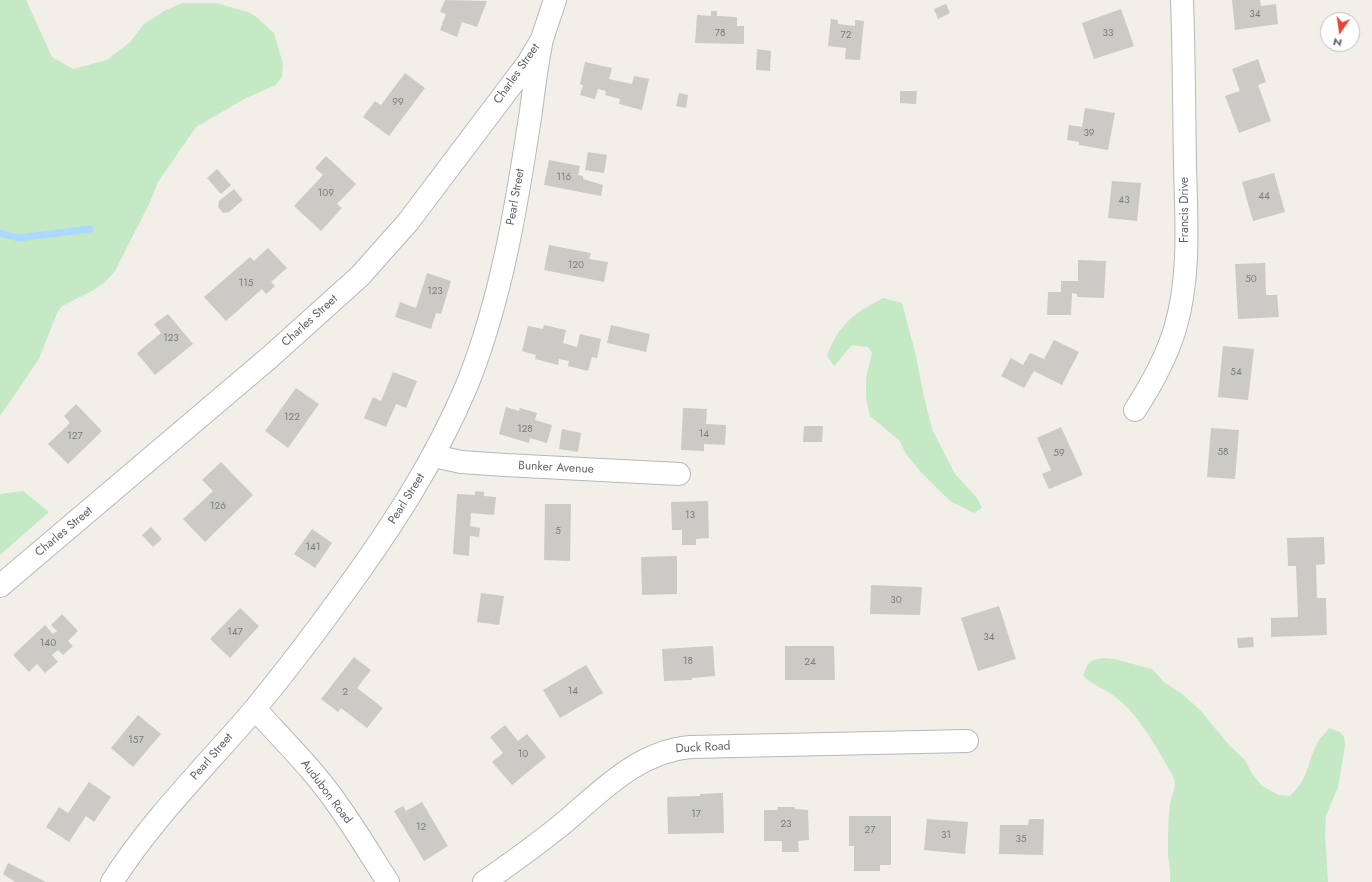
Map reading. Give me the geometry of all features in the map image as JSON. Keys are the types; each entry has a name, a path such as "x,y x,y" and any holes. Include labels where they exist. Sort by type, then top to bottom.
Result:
{"street":[{"name":"Charles Street","path":"0,586 264,363 360,276 390,243 426,199 528,63 542,39 555,0"},
{"name":"Francis Drive","path":"1135,410 1152,383 1170,344 1175,328 1184,283 1186,239 1182,0"},
{"name":"Pearl Street","path":"112,882 136,848 183,791 255,709 318,628 402,510 434,456 467,384 494,302 512,224 542,39"},
{"name":"Bunker Avenue","path":"434,456 461,462 498,465 679,474"},
{"name":"Audubon Road","path":"255,709 312,770 327,789 341,808 388,882"},
{"name":"Duck Road","path":"484,882 527,852 631,767 662,752 690,747 967,741"}],"green space":[{"path":"0,0 26,0 52,57 73,69 107,60 130,42 143,25 164,11 182,3 216,3 248,12 255,16 274,33 283,64 282,76 276,85 246,98 196,127 158,182 150,202 115,271 104,283 92,291 62,306 57,313 39,359 0,416"},
{"path":"883,298 902,303 916,356 932,429 955,474 977,498 982,508 974,513 950,501 921,472 906,454 899,440 870,416 866,398 866,379 872,353 868,347 852,345 834,366 827,356 837,336 848,321 863,309"},
{"path":"23,491 49,512 0,555 0,494"},
{"path":"1103,658 1114,659 1152,669 1165,683 1181,693 1200,710 1228,744 1245,760 1251,772 1262,786 1279,795 1290,796 1297,789 1302,782 1319,740 1329,728 1340,732 1344,737 1345,746 1338,787 1326,816 1325,834 1328,882 1170,882 1168,823 1169,810 1175,785 1174,778 1150,736 1127,707 1115,697 1083,676 1090,662"}],"building":[{"path":"445,0 487,1 477,27 462,22 457,37 440,30 446,14 440,12"},
{"path":"1232,0 1260,0 1261,6 1276,4 1278,24 1235,30"},
{"path":"946,4 950,13 938,19 934,9"},
{"path":"1121,9 1134,46 1094,59 1082,23"},
{"path":"711,11 717,11 717,16 737,17 737,26 744,26 744,44 695,43 697,15 711,16"},
{"path":"831,19 838,20 838,24 855,26 855,20 864,21 860,60 845,59 846,48 828,46"},
{"path":"757,49 771,51 770,71 756,70"},
{"path":"1258,59 1266,82 1258,85 1271,121 1239,133 1225,96 1240,91 1232,69"},
{"path":"585,62 612,68 609,79 632,84 634,76 649,79 642,110 619,104 620,99 605,95 606,91 598,89 595,99 580,95 583,85 580,84"},
{"path":"405,73 425,88 389,136 363,117 375,101 381,105"},
{"path":"900,91 917,91 916,104 900,103"},
{"path":"679,93 688,95 686,108 676,106"},
{"path":"1085,108 1115,113 1108,150 1079,145 1079,142 1067,140 1069,125 1082,127"},
{"path":"588,152 607,155 604,173 585,170"},
{"path":"326,156 356,184 337,204 342,208 321,231 294,206 323,175 315,168"},
{"path":"549,160 580,166 578,175 583,176 583,179 603,185 601,196 544,185"},
{"path":"217,169 231,185 221,194 207,178"},
{"path":"1274,173 1285,212 1253,221 1242,182"},
{"path":"1112,181 1141,183 1137,221 1108,218"},
{"path":"234,189 243,200 229,212 223,213 218,207 219,201"},
{"path":"549,245 591,253 589,259 608,262 604,282 544,270"},
{"path":"268,248 287,268 271,282 275,286 266,294 262,289 226,321 204,297 250,257 254,261"},
{"path":"1078,260 1106,261 1104,298 1077,297 1077,294 1072,293 1071,315 1047,315 1048,292 1061,292 1061,281 1078,281"},
{"path":"1265,263 1266,295 1277,295 1279,317 1238,319 1235,264"},
{"path":"427,273 451,281 441,314 436,313 431,329 395,317 400,302 416,308"},
{"path":"168,314 193,344 155,375 137,353 161,333 154,324"},
{"path":"544,325 566,330 563,343 577,347 580,334 601,339 597,358 592,357 588,371 568,366 569,361 559,359 558,365 535,359 536,355 522,351 528,326 543,329"},
{"path":"611,325 650,334 646,352 607,343"},
{"path":"1054,340 1079,352 1062,385 1034,371 1024,388 1001,376 1011,358 1023,365 1030,353 1044,359"},
{"path":"1223,346 1254,349 1248,400 1218,397"},
{"path":"393,372 417,381 406,408 396,404 386,427 364,418 373,397 381,401"},
{"path":"296,388 319,404 288,448 265,431"},
{"path":"76,404 102,431 68,464 48,444 70,423 64,416"},
{"path":"506,407 519,411 520,408 537,413 535,420 552,425 547,443 530,438 529,443 499,434"},
{"path":"683,408 707,409 706,424 726,425 725,445 704,444 704,451 681,450"},
{"path":"804,426 823,426 822,442 803,442"},
{"path":"1061,427 1083,475 1049,489 1042,474 1051,470 1037,438"},
{"path":"1211,428 1239,430 1235,479 1207,477"},
{"path":"562,429 581,433 578,452 559,449"},
{"path":"221,462 253,495 205,542 183,519 213,491 202,480"},
{"path":"475,491 484,492 484,496 496,497 494,515 471,513 470,526 480,528 479,537 470,536 469,556 453,554 457,494 475,495"},
{"path":"708,501 709,538 696,539 696,545 682,545 682,530 672,530 671,502"},
{"path":"545,504 571,504 570,561 544,560"},
{"path":"151,527 162,539 153,547 142,535"},
{"path":"312,529 332,543 315,568 294,554"},
{"path":"1324,537 1325,564 1316,565 1317,598 1326,598 1327,635 1271,637 1271,618 1298,617 1296,566 1288,566 1287,538"},
{"path":"677,556 677,594 642,595 641,557"},
{"path":"871,585 922,587 920,615 870,614"},
{"path":"481,593 504,596 499,625 477,622"},
{"path":"999,606 1016,659 978,671 961,618"},
{"path":"240,608 259,626 230,658 210,639"},
{"path":"62,614 78,631 68,641 73,646 63,655 58,650 52,655 58,662 45,673 37,664 29,672 13,655 45,625 53,634 57,631 51,625"},
{"path":"1253,637 1254,647 1238,648 1237,638"},
{"path":"713,646 715,676 692,678 692,680 664,681 662,649"},
{"path":"785,646 834,646 835,680 785,680"},
{"path":"354,657 371,670 357,688 383,708 367,728 341,708 338,712 321,699"},
{"path":"586,665 603,693 560,718 543,690"},
{"path":"138,715 161,734 133,767 111,748"},
{"path":"505,725 518,741 527,734 546,757 512,785 492,762 503,753 490,737"},
{"path":"89,782 111,797 94,822 86,816 69,842 46,827 59,807 68,813"},
{"path":"723,793 724,833 668,834 667,797 700,796 700,794"},
{"path":"422,802 448,846 424,861 394,811 403,806 406,811"},
{"path":"777,807 795,807 795,809 808,810 809,840 798,841 799,852 782,852 782,841 764,841 764,810 778,810"},
{"path":"849,816 891,816 891,865 880,865 880,871 854,871 854,846 849,846"},
{"path":"927,819 968,822 965,854 924,850"},
{"path":"1029,819 1044,819 1043,855 999,854 1000,825 1028,825"},
{"path":"8,863 46,882 15,882 3,874"}],"waterway":[{"path":"0,233 18,238 90,229"}]}
